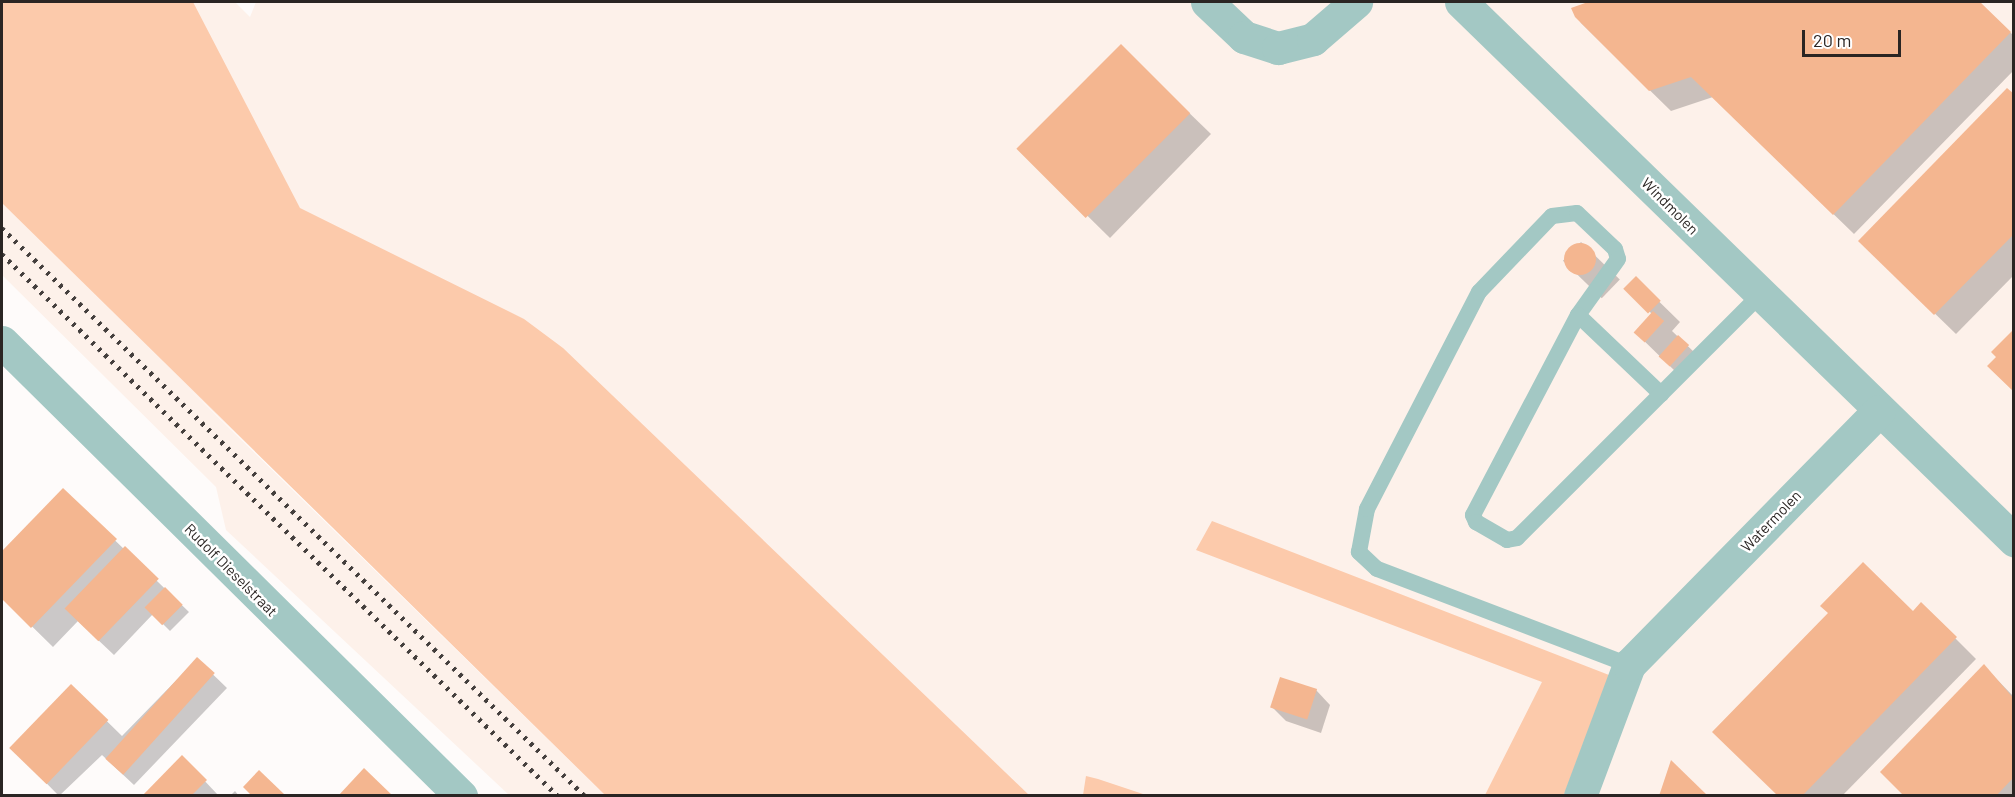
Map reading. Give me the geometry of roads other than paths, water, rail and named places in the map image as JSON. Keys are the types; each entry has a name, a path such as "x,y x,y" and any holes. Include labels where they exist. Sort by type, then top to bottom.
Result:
{"street":[{"path":"1207,2 1244,37 1278,48 1313,39 1356,2"},
{"name":"Windmolen","path":"1461,2 1878,411"},
{"name":"Rudolf Dieselstraat","path":"2,342 461,795"},
{"path":"1878,411 2013,540"},
{"name":"Watermolen","path":"1580,795 1629,665 1878,411"}],"lane":[{"path":"1629,665 1391,577 1359,552 1367,509 1479,292 1552,216 1566,212 1590,222 1618,259 1578,315 1473,515 1476,522 1508,540 1517,538 1760,295"},
{"path":"1578,315 1661,394"}],"railway":[{"path":"2,228 585,796"},
{"path":"2,254 558,796"}]}
